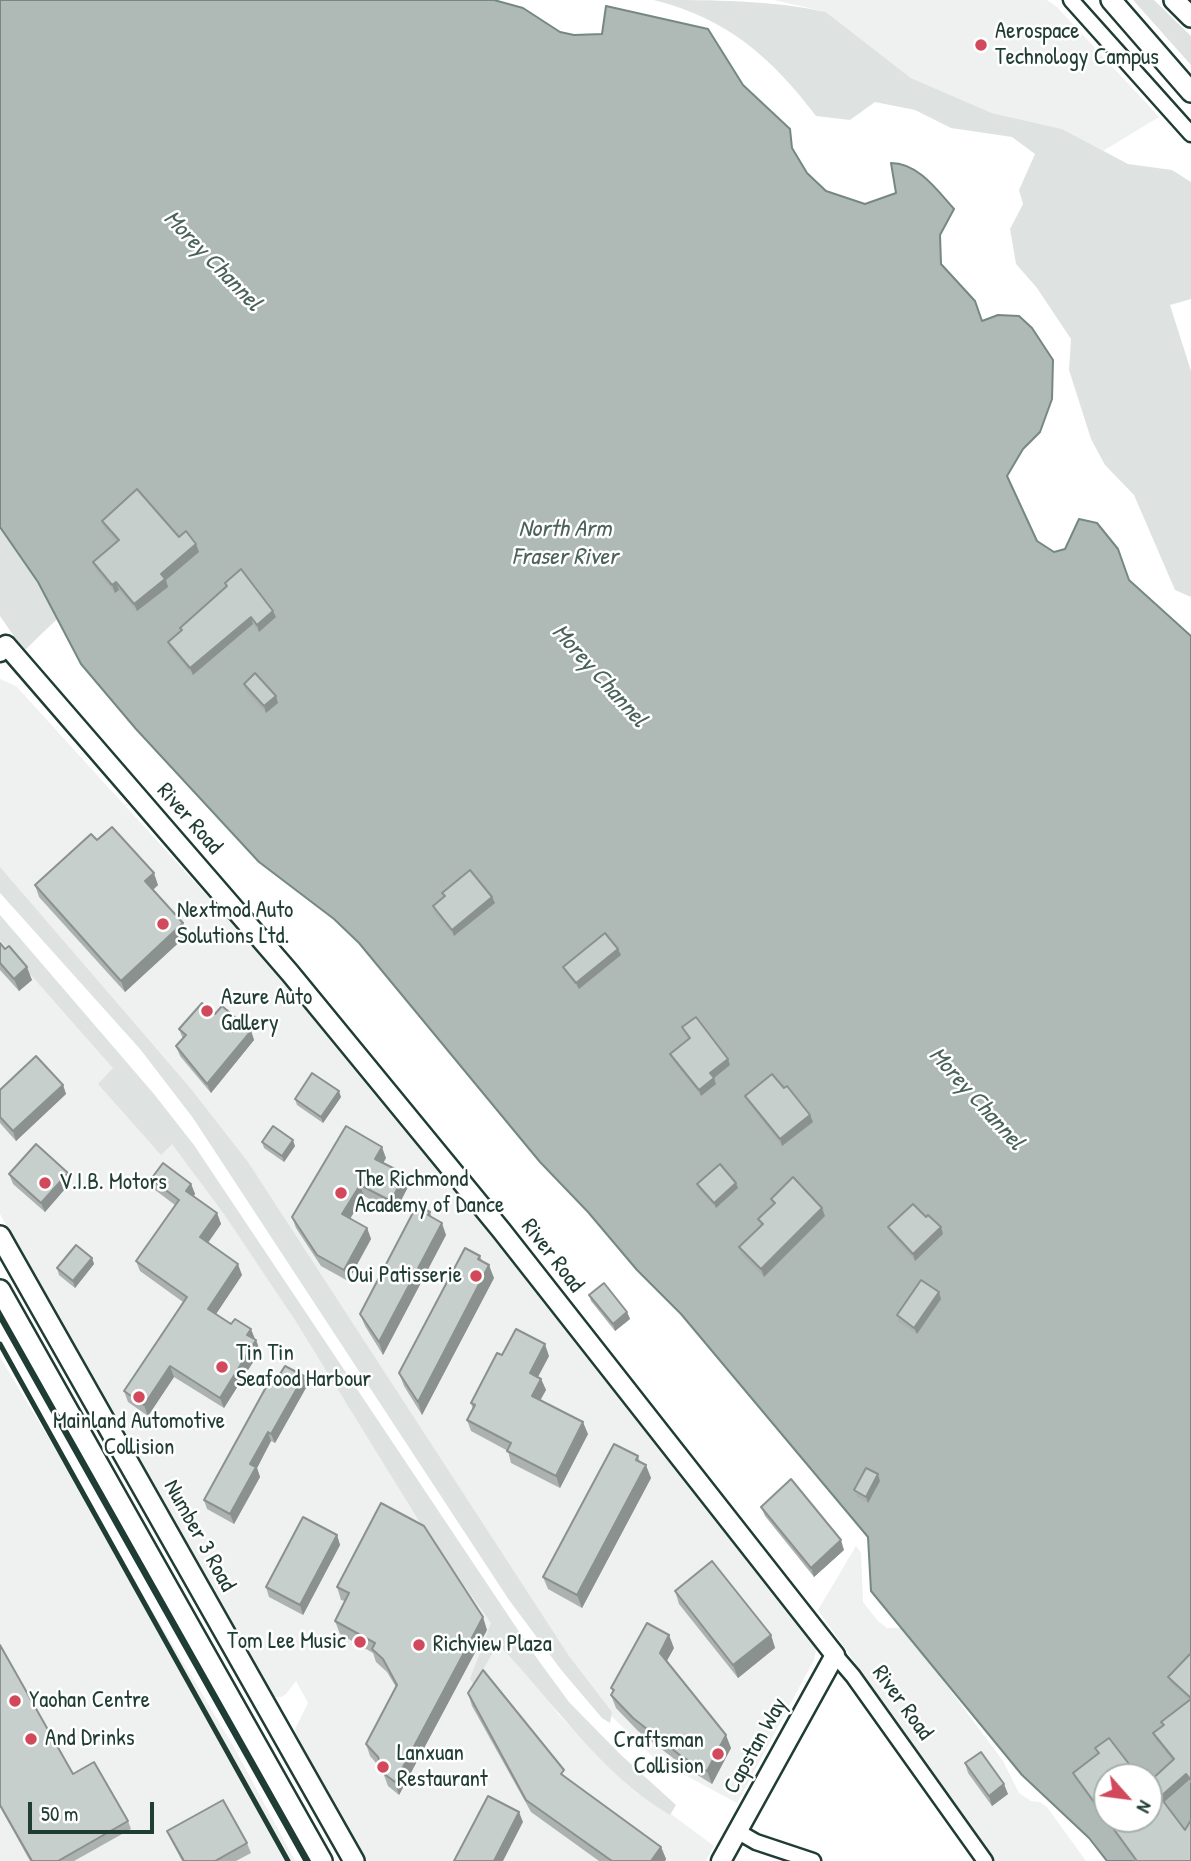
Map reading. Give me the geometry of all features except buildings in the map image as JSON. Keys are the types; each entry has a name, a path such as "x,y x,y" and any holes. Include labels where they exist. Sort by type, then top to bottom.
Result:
{"main road":[{"path":"1111,0 1191,92"},
{"path":"1174,0 1191,17"},
{"name":"Number 3 Road","path":"0,1236 354,1861"},
{"path":"0,1290 322,1861"},
{"path":"122,1508 146,1492"},
{"path":"262,1752 277,1728"}],"street":[{"path":"1071,0 1191,134"},
{"name":"River Road","path":"2,645 308,995 501,1230 853,1676 985,1861"},
{"name":"Capstan Way","path":"721,1861 835,1655"},
{"path":"737,1831 757,1842 813,1861"}],"shaded area":[{"path":"654,0 763,3 826,12 911,78 992,113 1062,129 1128,164 1172,170 1191,182 1191,299 1170,305 1191,371 1191,597 1175,590 1134,495 1105,465 1091,439 1069,370 1071,339 1037,288 1016,264 1010,229 1023,204 1019,190 1035,154 1012,137 951,128 915,110 875,102 850,120 816,116 782,76 746,43 704,18"},
{"name":"Aerospace Technology Campus","path":"774,0 1047,0 1057,7 1159,117 1103,151 1062,129 992,113 911,78 826,12"},
{"path":"1133,0 1154,0 1191,36 1191,65"},
{"path":"0,527 38,582 57,619 24,651 0,616"},
{"path":"0,679 16,686 283,979 484,1223 817,1645 814,1660 737,1803 655,1759 593,1698 228,1139 0,870"},
{"path":"0,867 191,1089 248,1162 569,1656 612,1712 610,1723 602,1718 562,1671 509,1600 193,1118 140,1049 0,893"},
{"path":"0,915 154,1094 194,1145 536,1657 569,1702 676,1805 670,1815 621,1779 599,1758 498,1644 474,1685 470,1679 491,1623 424,1529 295,1320 224,1214 172,1144 161,1155 98,1084 113,1068 0,940"},
{"path":"0,931 49,980 224,1205 442,1551 559,1715 612,1770 714,1846 706,1861 363,1861 297,1743 295,1729 308,1703 296,1681 281,1697 274,1697 266,1691 0,1214"},
{"path":"0,1357 234,1747 295,1861 0,1861"},
{"path":"856,1546 861,1553 863,1602 887,1628 904,1628 1003,1761 1019,1793 1047,1807 1086,1861 994,1861 818,1610"}],"water":[{"name":"North Arm Fraser River","path":"0,0 494,0 523,8 560,32 574,35 602,34 606,6 708,29 743,85 790,129 792,148 807,173 826,191 865,204 896,193 891,163 910,168 941,194 954,209 940,235 941,264 975,301 982,321 998,315 1019,316 1032,328 1053,360 1052,399 1040,432 1023,449 1007,476 1037,541 1054,552 1065,549 1079,519 1097,523 1118,549 1129,580 1191,636 1191,1861 1107,1861 1089,1838 1022,1775 871,1591 868,1537 681,1314 637,1270 588,1212 540,1162 359,943 334,919 259,862 136,729 81,664 38,582 0,527"}],"railway":[{"path":"0,1317 306,1861"},
{"path":"0,1344 288,1861"}],"place":[{"name":"Aerospace Technology Campus","path":"981,45"},
{"name":"Nextmod Auto Solutions Ltd.","path":"163,924"},
{"name":"Azure Auto Gallery","path":"207,1011"},
{"name":"V.I.B. Motors","path":"45,1183"},
{"name":"The Richmond Academy of Dance","path":"341,1193"},
{"name":"Oui Patisserie","path":"476,1276"},
{"name":"Tin Tin Seafood Harbour","path":"222,1367"},
{"name":"Mainland Automotive Collision","path":"139,1397"},
{"name":"Tom Lee Music","path":"360,1642"},
{"name":"Richview Plaza","path":"419,1645"},
{"name":"Yaohan Centre","path":"15,1701"},
{"name":"And Drinks","path":"31,1739"},
{"name":"Craftsman Collision","path":"718,1754"},
{"name":"Lanxuan Restaurant","path":"383,1767"}],"water label":[{"name":"Morey Channel","path":"212,261"},
{"name":"Morey Channel","path":"599,676"},
{"name":"Morey Channel","path":"976,1099"}]}
